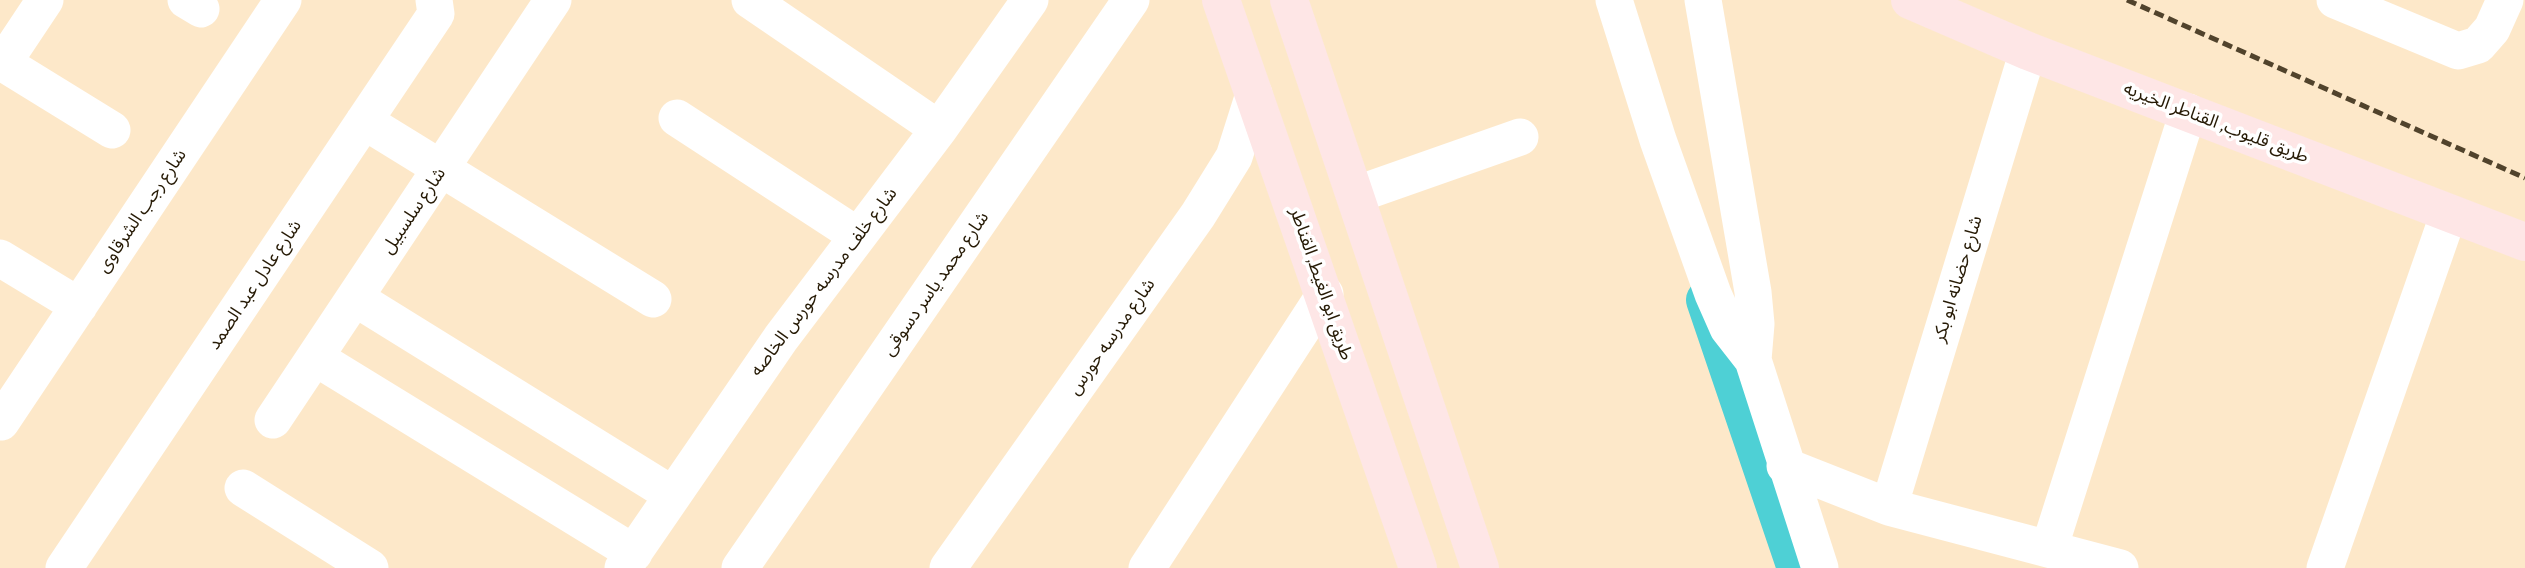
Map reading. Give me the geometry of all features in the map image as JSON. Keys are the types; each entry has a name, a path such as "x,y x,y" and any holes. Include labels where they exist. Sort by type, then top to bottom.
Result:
{"main road":[{"name":"طريق ابو الغيط, القناطر","path":"1221,0 1418,568"},
{"path":"1289,0 1480,568"},
{"name":"طريق قليوب, القناطر الخيريه","path":"1910,0 2028,51 2525,242"}],"street":[{"path":"45,0 2,62 112,130"},
{"name":"شارع رجب الشرقاوى","path":"1,422 283,0"},
{"name":"شارع عادل عبد الصمد","path":"64,568 436,14 434,0"},
{"name":"شارع سلسبيل","path":"273,420 553,0"},
{"path":"750,0 939,129"},
{"name":"شارع خلف مدرسه حورس الخاصه","path":"629,561 781,338 939,129 1030,0"},
{"name":"شارع محمد ياسر دسوقى","path":"740,568 1131,0"},
{"path":"1614,0 1658,140 1713,295 1728,328 1753,360 1820,568"},
{"path":"1703,0 1753,292 1756,324 1753,360"},
{"path":"2335,0 2458,51 2478,45 2498,14"},
{"name":"شارع حضانه ابو بكر","path":"1889,507 2028,51"},
{"name":"شارع مدرسه حورس","path":"948,568 1198,215 1234,157 1254,94"},
{"path":"2049,549 2188,112"},
{"path":"677,118 858,236"},
{"path":"364,121 653,299"},
{"path":"1355,195 1520,137"},
{"path":"2325,568 2449,213"},
{"path":"0,258 79,306"},
{"path":"1147,568 1325,294"},
{"path":"355,298 673,495"},
{"path":"316,358 629,561"},
{"path":"1785,466 1889,507 2120,568"},
{"path":"243,488 370,568"}],"waterway":[{"path":"1707,300 1798,568"}],"railway":[{"path":"2127,0 2525,178"}]}
